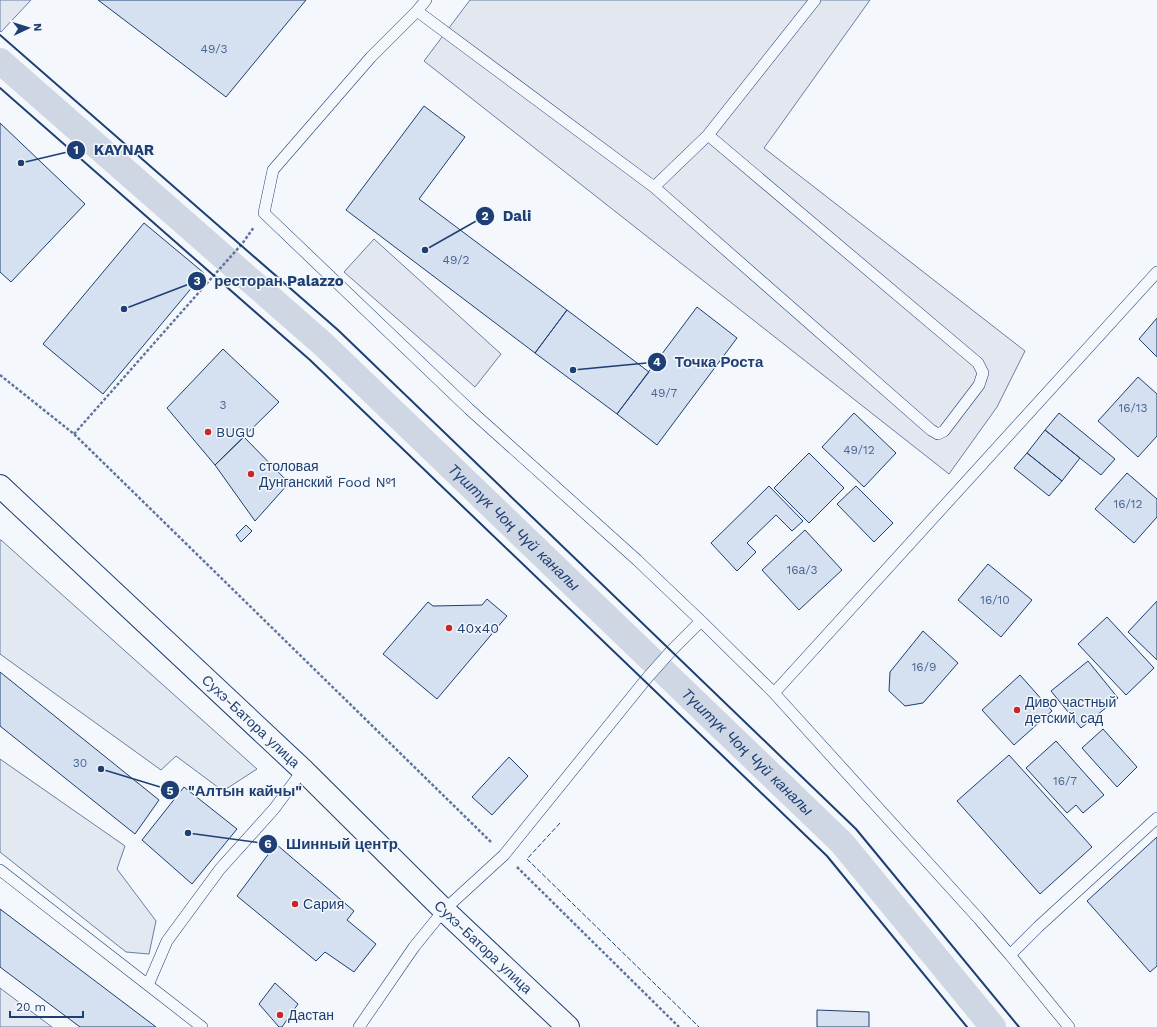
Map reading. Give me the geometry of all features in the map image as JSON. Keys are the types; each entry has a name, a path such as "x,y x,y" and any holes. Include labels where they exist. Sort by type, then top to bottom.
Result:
{"main road":[{"name":"Сухэ-Батора улица","path":"0,486 303,770 444,910 568,1027"}],"lane":[{"path":"426,0 371,58 274,170 264,213 470,409 638,560 774,693 979,919 1069,1027"},
{"path":"654,187 708,134 815,0"},
{"path":"417,11 654,187 931,430 938,434 944,431 979,385 983,373 978,363 708,134"},
{"path":"774,693 1157,272"},
{"path":"359,1027 414,947 444,910 504,855 647,678 701,621"},
{"path":"148,985 167,941 220,869 274,809 303,770"},
{"path":"1010,955 1038,927 1157,818"},
{"path":"0,870 202,1027"}],"path":[{"path":"74,434 242,244"},
{"path":"0,374 74,434 679,1027"}],"shaded area":[{"path":"0,0 31,0 1,32 0,31"},
{"path":"470,0 870,0 764,148 1025,351 997,407 949,474 424,61"},
{"path":"374,239 501,354 475,387 344,272"},
{"path":"0,540 257,769 223,791 176,756 161,770 0,654"},
{"path":"0,759 125,846 117,869 156,921 149,954 126,952 0,852"},
{"path":"0,988 52,1027 0,1027"}],"building":[{"path":"98,0 306,0 226,97"},
{"path":"424,106 465,137 419,199 567,310 535,353 346,210"},
{"path":"0,123 85,204 11,282 0,272"},
{"path":"144,223 204,273 103,394 43,344"},
{"path":"697,307 737,338 657,445 617,414"},
{"path":"567,310 649,372 617,414 535,353"},
{"path":"1157,318 1157,357 1139,339"},
{"path":"223,349 279,402 215,465 167,408"},
{"path":"1138,377 1157,394 1157,436 1138,457 1098,421"},
{"path":"854,413 896,453 864,487 822,447"},
{"path":"1059,413 1115,459 1101,475 1045,430"},
{"path":"1045,430 1080,458 1062,481 1027,453"},
{"name":"столовая Дунганский Food №1","path":"244,437 289,483 255,521 215,465"},
{"path":"809,453 844,488 809,523 774,488"},
{"path":"1027,453 1062,481 1049,496 1014,468"},
{"path":"1127,473 1157,499 1157,517 1134,543 1095,509"},
{"path":"769,486 803,521 792,531 776,515 747,543 756,552 737,571 711,543"},
{"path":"856,486 893,523 874,542 837,504"},
{"path":"246,525 252,531 241,542 236,535"},
{"path":"805,530 842,570 799,610 762,570"},
{"path":"988,564 1032,600 1001,637 958,600"},
{"path":"487,599 507,616 437,699 383,654 428,602 433,606 482,605"},
{"path":"1157,601 1157,660 1128,632"},
{"path":"1107,617 1154,668 1126,695 1078,644"},
{"path":"923,631 958,663 923,703 905,706 889,691 890,672"},
{"path":"1088,661 1118,698 1081,728 1051,691"},
{"path":"0,672 159,800 135,834 0,726"},
{"name":"Диво частный детский сад","path":"1020,675 1052,711 1014,745 982,710"},
{"path":"1103,729 1137,767 1117,787 1082,748"},
{"path":"1056,741 1104,795 1083,813 1076,805 1067,813 1026,768"},
{"path":"1009,755 1092,847 1040,894 957,801"},
{"path":"509,757 528,776 492,815 472,797"},
{"path":"184,787 237,829 192,884 142,840"},
{"path":"1157,837 1157,966 1150,972 1087,901"},
{"name":"Сария","path":"276,844 354,911 347,920 376,944 354,972 325,952 316,961 237,896"},
{"path":"0,909 156,1027 80,1027 0,967"},
{"name":"Дастан","path":"275,983 298,1004 282,1027 279,1027 259,1004"},
{"path":"817,1010 869,1012 869,1027 817,1027"}],"waterway":[{"name":"Түштүк Чоң Чүй каналы","path":"0,61 324,345 842,843 993,1027"}],"fence":[{"path":"560,823 527,859 699,1027"}],"wall":[{"path":"0,35 338,330 856,829 1019,1027"},
{"path":"0,88 310,360 827,856 967,1027"}],"place":[{"name":"KAYNAR","path":"21,163"},
{"name":"Dali","path":"425,250"},
{"name":"ресторан Palazzo","path":"124,309"},
{"name":"Точка Роста","path":"573,370"},
{"name":"BUGU","path":"208,432"},
{"name":"столовая Дунганский Food №1","path":"251,474"},
{"name":"40x40","path":"449,628"},
{"name":"Диво частный детский сад","path":"1017,710"},
{"name":"\"Алтын кайчы\"","path":"101,769"},
{"name":"Шинный центр","path":"188,833"},
{"name":"Сария","path":"295,904"},
{"name":"Дастан","path":"280,1015"}]}
